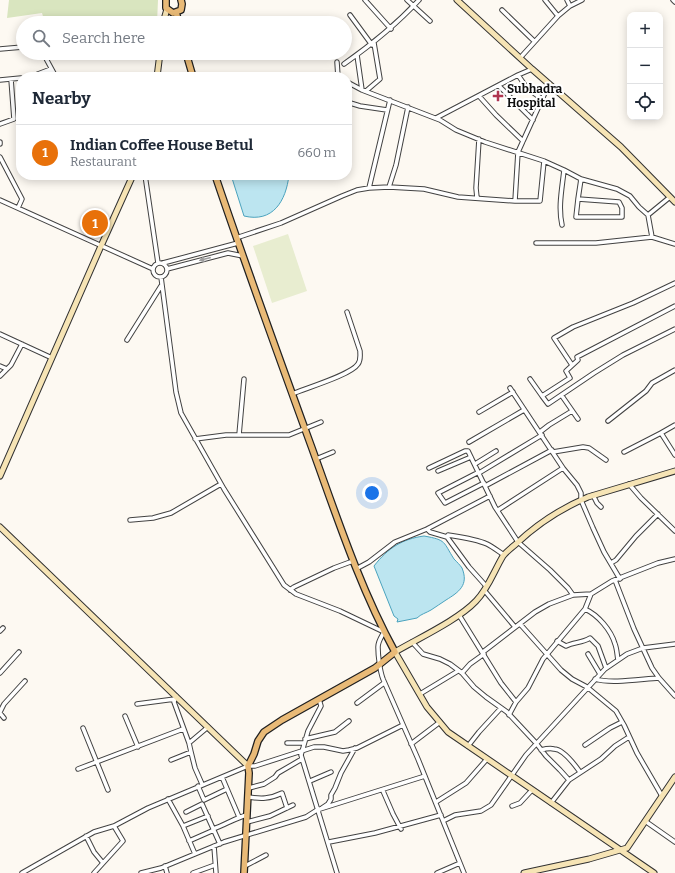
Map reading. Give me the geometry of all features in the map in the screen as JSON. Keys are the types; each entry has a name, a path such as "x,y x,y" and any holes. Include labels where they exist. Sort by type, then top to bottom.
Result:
{"main road":[{"path":"166,0 165,6 167,10 166,16"},
{"path":"457,0 532,69 621,147 675,202"},
{"path":"167,10 170,12 180,10 182,1"},
{"path":"176,12 177,16"},
{"path":"158,72 159,60"},
{"path":"188,60 191,72"},
{"path":"0,476 131,180"},
{"path":"217,180 237,241 356,569 384,632 427,707 448,732 510,776 654,873"},
{"path":"244,873 249,773 248,766 264,732 282,720 374,668 395,652 459,615 477,600 504,555 544,522 581,500 593,495 675,471"},
{"path":"0,527 248,766"},
{"path":"524,873 589,859 627,848 674,780"}],"street":[{"path":"365,0 390,29"},
{"path":"407,0 430,21"},
{"path":"352,58 373,44 419,0"},
{"path":"546,0 558,16"},
{"path":"567,0 570,6"},
{"path":"520,58 558,16 570,6 582,0"},
{"path":"502,10 534,41"},
{"path":"352,18 373,44 380,79 364,90"},
{"path":"0,49 16,48"},
{"path":"357,55 364,90"},
{"path":"46,60 53,72"},
{"path":"344,64 350,60"},
{"path":"337,62 338,72"},
{"path":"43,72 51,69"},
{"path":"436,118 532,69"},
{"path":"518,75 527,88 542,99"},
{"path":"0,80 16,78"},
{"path":"0,124 14,119 11,79"},
{"path":"352,84 436,118 456,130 544,161 581,179 617,189 630,196 648,215 652,238"},
{"path":"515,201 518,152 549,84"},
{"path":"500,86 533,120"},
{"path":"479,96 523,141"},
{"path":"369,188 390,100"},
{"path":"352,104 387,110"},
{"path":"389,187 396,165 408,107"},
{"path":"477,198 476,188 479,139"},
{"path":"0,157 22,199 18,208"},
{"path":"153,269 158,263 163,263 237,241 357,190 389,187 424,189 458,197 515,201 540,201 544,161"},
{"path":"562,225 560,203 564,170"},
{"path":"578,199 619,202 622,208 622,217 576,217 578,199 581,179"},
{"path":"146,180 158,263"},
{"path":"648,215 670,197"},
{"path":"0,200 153,269 154,273 161,277"},
{"path":"536,243 596,243 652,238 675,244"},
{"path":"167,269 228,253 243,256"},
{"path":"161,277 165,276 167,272 167,269 163,263"},
{"path":"161,277 176,392 181,413 221,484 284,585 296,594 340,611 384,632 378,647 384,683 436,802 464,873"},
{"path":"572,365 554,338 573,327 632,303 675,283"},
{"path":"127,340 161,286"},
{"path":"542,396 570,378 566,371 578,360 577,357 675,306"},
{"path":"292,394 338,377 352,370 358,364 360,351 347,312"},
{"path":"530,379 548,404 623,355 675,329"},
{"path":"0,334 52,358"},
{"path":"0,376 11,365 22,344"},
{"path":"0,366 7,369"},
{"path":"608,421 646,391 652,383 675,370"},
{"path":"240,435 244,379"},
{"path":"510,388 563,468 577,485 581,493 581,500 604,552 611,564 634,629 652,668 675,696"},
{"path":"479,412 513,392"},
{"path":"562,396 578,420"},
{"path":"468,442 524,410"},
{"path":"572,410 549,424 541,433 479,473 438,493 445,503 485,485 552,451 583,447 589,448 606,460"},
{"path":"195,439 226,435 289,435 321,422"},
{"path":"624,452 675,425"},
{"path":"661,433 675,455"},
{"path":"429,468 468,451 490,496 518,542 555,575 573,595"},
{"path":"475,464 496,451"},
{"path":"316,459 333,452"},
{"path":"438,471 471,457"},
{"path":"498,510 563,468"},
{"path":"130,520 153,518 171,513 221,484"},
{"path":"629,484 675,531"},
{"path":"593,495 601,507"},
{"path":"356,569 369,562 395,542 427,529 490,496"},
{"path":"611,564 658,514"},
{"path":"427,529 430,532 447,537 448,535 456,536 488,544 504,555"},
{"path":"447,537 515,627"},
{"path":"462,673 470,664 515,627 535,612 549,604 573,595 591,594 617,579 658,563 675,559"},
{"path":"290,590 328,571 353,561"},
{"path":"510,715 516,702 528,688 542,659 585,609 591,594"},
{"path":"585,609 598,617 604,625 615,644 618,660"},
{"path":"459,615 501,683 516,702"},
{"path":"520,624 561,670 572,679 587,687 616,711 644,766 662,796"},
{"path":"557,641 566,646 574,642 582,643 590,638 598,646 606,668"},
{"path":"412,642 423,654 444,661 462,673 474,687 510,715 569,780"},
{"path":"443,821 455,816 486,809 491,805 526,755 606,668 627,654 643,648 675,644"},
{"path":"0,673 19,652"},
{"path":"588,654 600,674"},
{"path":"420,694 458,671"},
{"path":"595,679 600,681 611,681 659,678"},
{"path":"4,718 0,713 4,704 25,681"},
{"path":"357,703 384,683"},
{"path":"137,704 176,698 174,702 189,743 195,768 202,784"},
{"path":"319,699 321,706 314,717 301,755 338,873"},
{"path":"468,746 478,732 501,708"},
{"path":"125,716 138,747"},
{"path":"287,743 305,741 336,732 349,721"},
{"path":"411,744 440,722"},
{"path":"585,745 610,728 622,722"},
{"path":"22,873 86,836 114,826 168,799 248,766 255,766 314,748 324,747 343,751 355,748 403,725"},
{"path":"189,743 208,727"},
{"path":"83,728 108,790"},
{"path":"78,769 183,729"},
{"path":"551,803 569,780 629,737"},
{"path":"141,873 165,866 246,835 306,817 328,804 331,800 331,795 336,788 341,773 355,748"},
{"path":"541,750 555,748 559,750 580,772"},
{"path":"171,760 191,752"},
{"path":"248,788 264,784 275,777 278,773 302,759"},
{"path":"436,802 466,783 487,759"},
{"path":"310,781 331,772"},
{"path":"317,810 425,776"},
{"path":"222,777 239,817"},
{"path":"198,786 204,800 227,789"},
{"path":"383,790 400,828"},
{"path":"512,806 520,803 532,790"},
{"path":"248,797 259,799 269,798 282,793 287,808"},
{"path":"168,799 183,826 195,854"},
{"path":"186,812 202,804 220,844"},
{"path":"247,822 260,819 293,805"},
{"path":"189,841 239,817 247,815"},
{"path":"329,842 400,828 441,815"},
{"path":"183,826 208,816"},
{"path":"645,821 675,842"},
{"path":"94,873 123,841 114,826"},
{"path":"86,836 94,852 103,863"},
{"path":"214,846 216,873"},
{"path":"245,866 266,855"},
{"path":"437,873 460,863"},
{"path":"193,873 215,865"},
{"path":"165,866 167,873"}],"green space":[{"path":"9,0 158,0 157,16 43,16 42,13 7,18"},
{"path":"288,234 307,291 272,303 253,246"}],"water":[{"path":"233,180 288,180 285,193 281,201 270,213 263,216 244,216"},
{"path":"424,536 437,539 446,545 454,559 462,568 464,579 462,587 455,594 417,618 397,622 398,619 394,616 374,566 390,549 396,545 409,539"}],"place":[{"name":"Subhadra Hospital","path":"498,96"},
{"name":"Indian Coffee House Betul","path":"95,223"}]}
